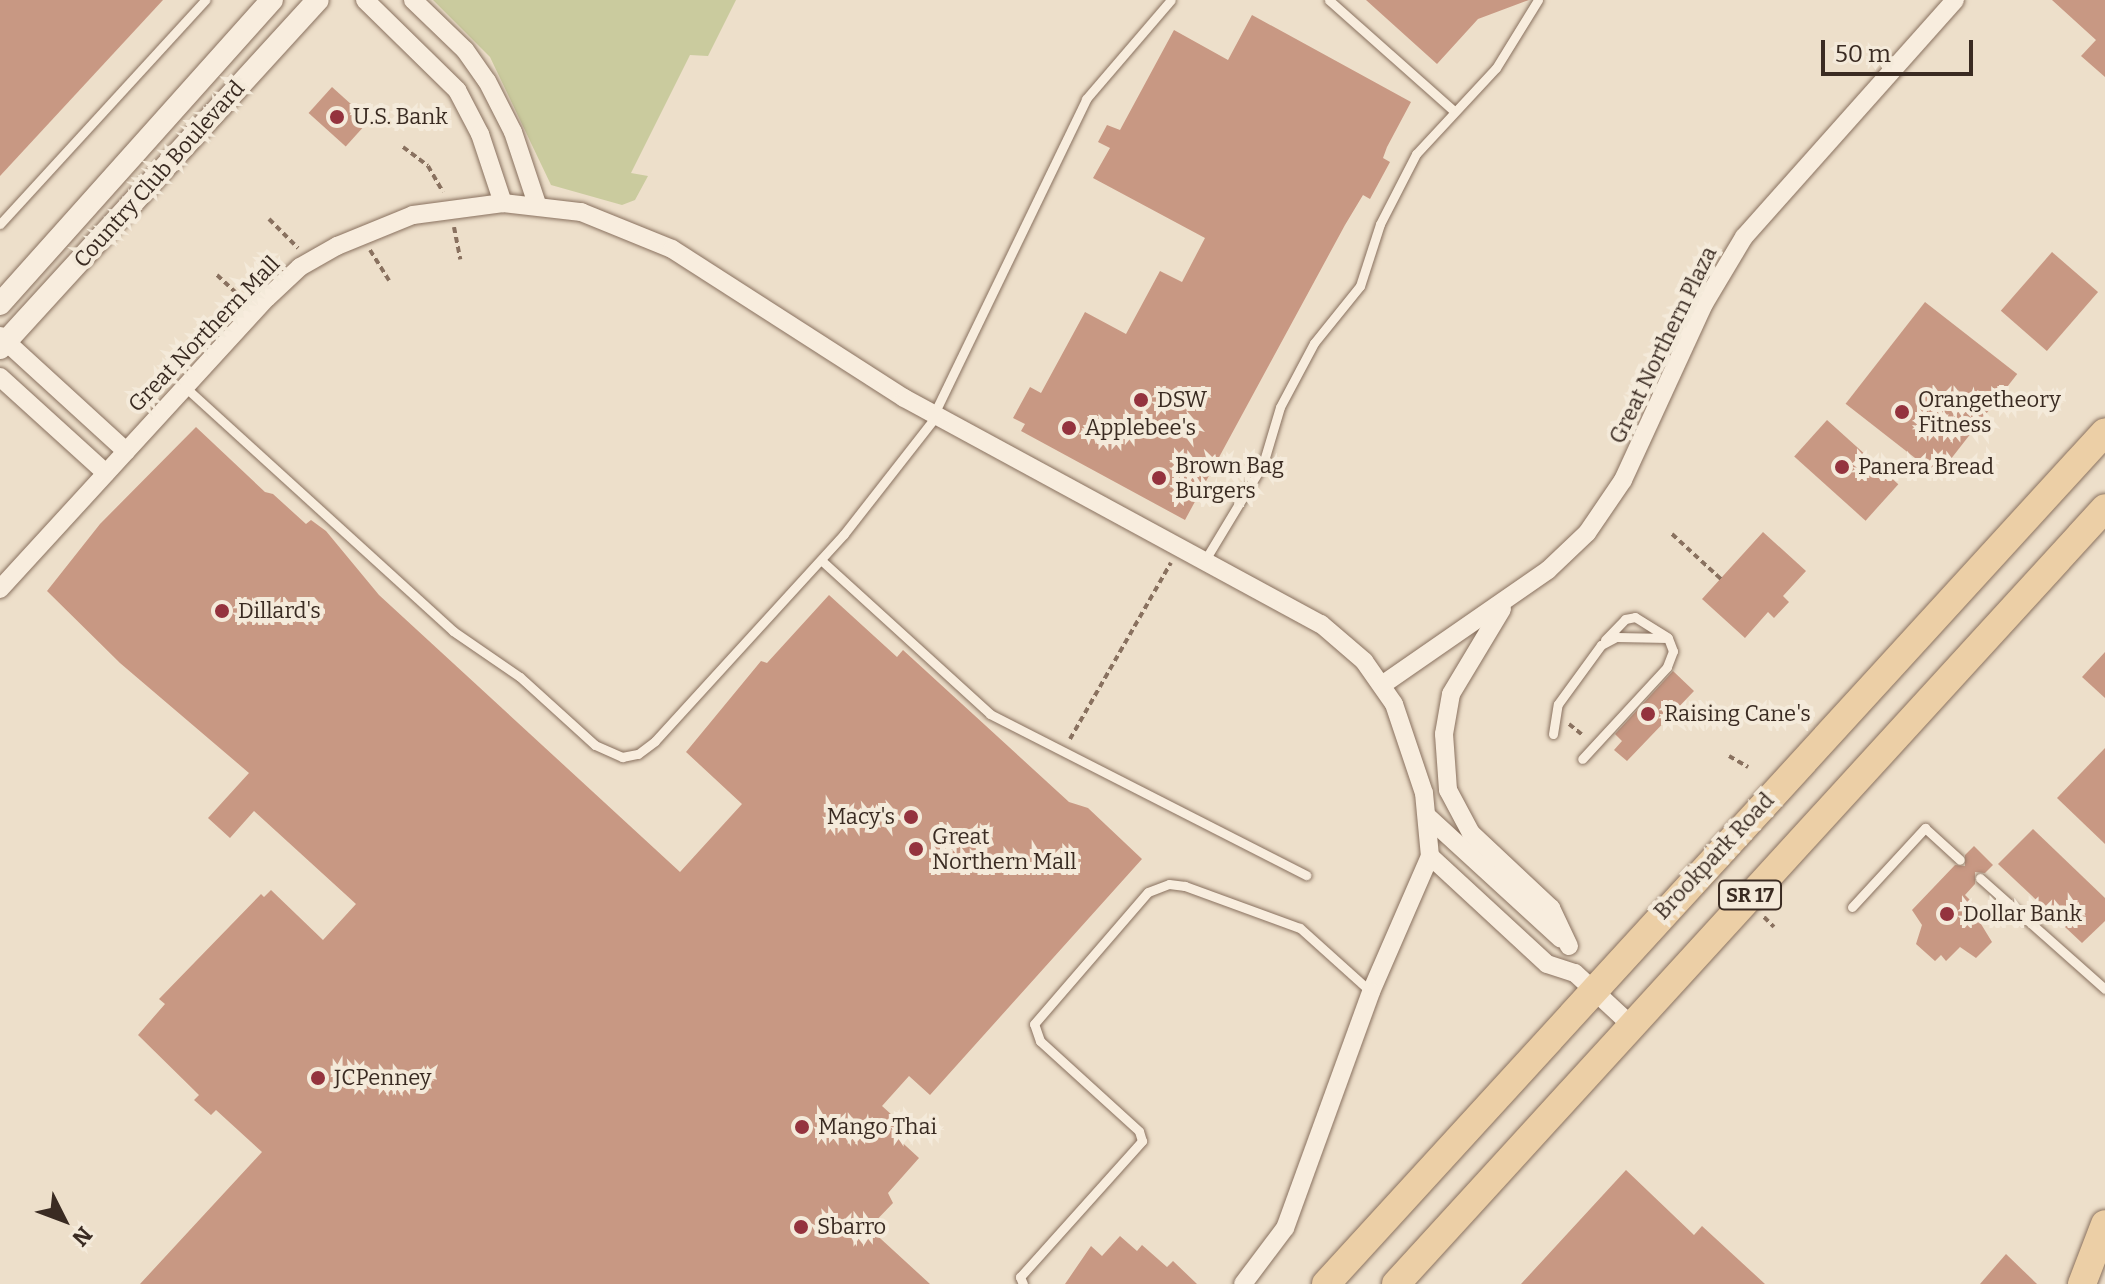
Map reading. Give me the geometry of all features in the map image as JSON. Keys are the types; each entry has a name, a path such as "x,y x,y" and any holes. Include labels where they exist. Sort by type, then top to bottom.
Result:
{"main road":[{"name":"Brookpark Road","path":"1326,1284 1584,981 2105,432"},
{"name":"SR 17","path":"1396,1284 2105,508"},
{"path":"2082,1284 2105,1224"}],"street":[{"name":"Country Club Boulevard","path":"0,304 272,0"},
{"name":"Country Club Boulevard","path":"2,342 318,0"},
{"path":"365,0 457,90 484,143 503,203"},
{"path":"413,0 465,50 487,81 516,139 537,204"},
{"name":"Great Northern Plaza","path":"1382,685 1509,599 1570,550 1617,491 1704,304 1756,222 1955,0"},
{"name":"Great Northern Mall","path":"0,589 255,310 312,261 360,235 413,215 503,203 537,204 602,218 672,249 935,414 1321,624 1356,652 1382,685 1407,734 1428,817 1430,856 1371,992 1285,1228 1243,1284"},
{"path":"2,342 126,451"},
{"path":"0,377 106,473"},
{"name":"Great Northern Plaza","path":"1509,599 1458,676 1444,743 1448,790 1463,823 1551,908 1569,946"},
{"path":"1428,817 1569,946 1584,981"},
{"path":"1430,856 1547,964 1584,981 1631,1025"}],"lane":[{"path":"0,224 205,0"},
{"path":"185,387 453,631 520,677 595,745 616,755 638,754 655,741 821,560 935,414 1086,99 1171,0"},
{"path":"1329,0 1454,111"},
{"path":"1205,560 1263,464 1280,407 1314,343 1360,286 1377,231 1413,160 1496,68 1538,0"},
{"path":"821,560 983,708 1306,875"},
{"path":"1553,734 1558,704 1601,645 1625,619 1635,617 1668,638 1673,651 1667,667 1582,759"},
{"path":"1601,645 1616,637 1668,638"},
{"path":"1852,907 1925,828 1960,860"},
{"path":"1980,878 2105,989"},
{"path":"1023,1284 1020,1277 1142,1141 1139,1131 1040,1041 1034,1024 1148,892 1161,885 1185,886 1300,928 1371,992"}],"path":[{"path":"269,219 312,261"},
{"path":"360,235 389,281"},
{"path":"217,275 255,310"},
{"path":"1672,534 1721,579"},
{"path":"1063,752 1180,547"},
{"path":"1564,714 1581,735 1592,734"},
{"path":"1729,756 1748,767"}],"green space":[{"path":"433,0 736,0 708,56 690,55 631,173 648,176 635,200 622,205 551,185 490,57"}],"building":[{"path":"0,0 163,0 0,176"},
{"path":"1366,0 1529,0 1478,19 1437,64"},
{"path":"2052,0 2105,0 2105,77 2081,56 2096,40"},
{"path":"1252,15 1411,102 1387,147 1383,158 1390,162 1370,199 1363,195 1345,225 1185,520 1021,431 1025,424 1013,418 1030,387 1041,393 1085,312 1126,334 1160,271 1182,282 1205,238 1093,178 1110,148 1098,142 1107,125 1120,130 1174,30 1228,60"},
{"path":"332,87 369,120 346,146 309,113"},
{"path":"2052,252 2098,292 2047,351 2001,311"},
{"path":"1925,302 2017,374 1938,476 1846,404"},
{"path":"1827,420 1898,484 1866,521 1794,456"},
{"name":"Great Northern Mall","path":"196,427 265,492 273,494 306,524 311,520 326,531 379,595 680,872 742,804 686,752 761,661 767,663 829,595 897,657 903,650 1069,802 1088,808 1142,859 930,1095 909,1076 882,1106 903,1125 894,1135 919,1158 888,1193 893,1203 869,1228 930,1284 140,1284 262,1152 216,1110 211,1115 194,1100 199,1095 138,1035 165,1004 159,999 261,894 264,897 271,890 323,940 356,904 254,811 230,838 208,818 249,773 120,663 47,591 100,524"},
{"path":"1763,532 1806,571 1783,596 1789,602 1774,618 1768,612 1745,638 1702,599"},
{"path":"2105,652 2105,698 2082,677"},
{"path":"1673,671 1694,691 1627,761 1614,750 1622,741 1615,734"},
{"path":"2105,748 2105,844 2057,798"},
{"path":"2033,829 2105,898 2105,921 2082,943 1998,864"},
{"path":"1974,846 1993,865 1985,873 1975,872 1975,884 1965,895 1988,918 1981,924 1992,942 1976,958 1960,947 1946,961 1941,955 1935,961 1916,944 1922,925 1912,910 1955,865 1965,866 1965,855"},
{"path":"1626,1170 1694,1235 1702,1226 1765,1284 1521,1284"},
{"path":"1120,1236 1137,1251 1142,1245 1167,1267 1173,1261 1197,1284 1065,1284 1091,1246 1102,1256"},
{"path":"2006,1254 2037,1284 1980,1284"}],"place":[{"name":"U.S. Bank","path":"337,117"},
{"name":"DSW","path":"1141,400"},
{"name":"Orangetheory Fitness","path":"1902,412"},
{"name":"Applebee's","path":"1069,428"},
{"name":"Panera Bread","path":"1842,467"},
{"name":"Brown Bag Burgers","path":"1159,478"},
{"name":"Dillard's","path":"222,611"},
{"name":"Raising Cane's","path":"1648,714"},
{"name":"Macy's","path":"911,817"},
{"name":"Great Northern Mall","path":"916,849"},
{"name":"Dollar Bank","path":"1947,914"},
{"name":"JCPenney","path":"318,1078"},
{"name":"Mango Thai","path":"802,1127"},
{"name":"Sbarro","path":"801,1227"}]}
